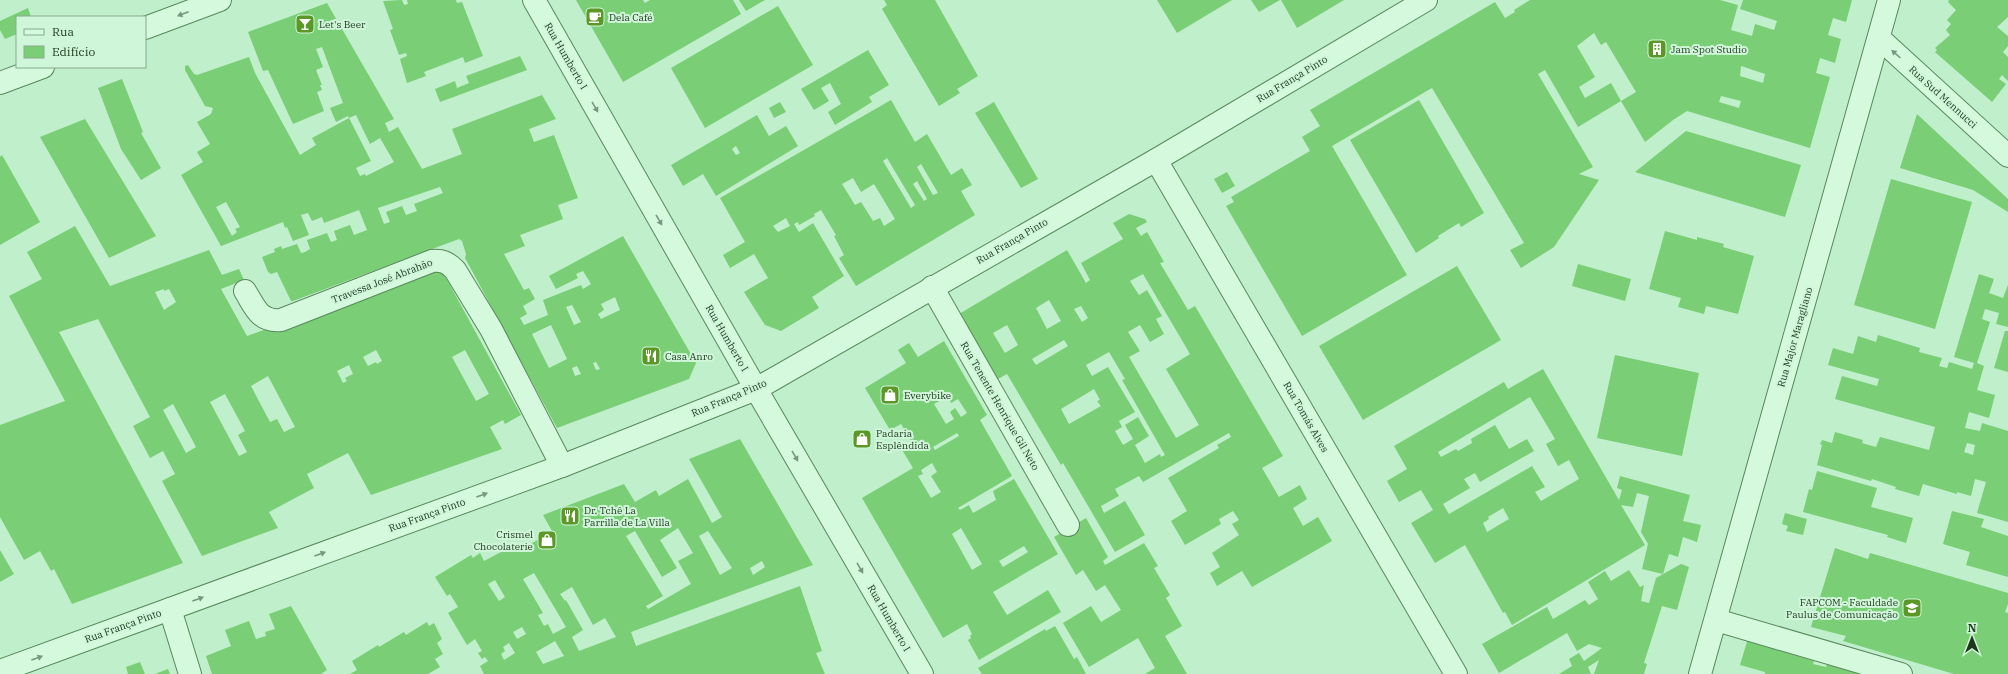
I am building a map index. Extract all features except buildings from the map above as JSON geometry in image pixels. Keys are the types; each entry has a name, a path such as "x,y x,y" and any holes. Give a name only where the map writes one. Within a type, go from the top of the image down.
{"street":[{"path":"146,28 220,0"},
{"name":"Rua Humberto I","path":"534,0 756,389 922,674"},
{"name":"Rua França Pinto","path":"0,671 562,466 756,389 1156,160 1426,0"},
{"name":"Rua Major Maragliano","path":"1700,674 1890,0"},
{"name":"Rua Sud Mennucci","path":"1879,38 2008,156"},
{"path":"0,83 40,68"},
{"name":"Rua Tomás Alves","path":"1156,160 1456,674"},
{"name":"Travessa José Abrahão","path":"245,291 259,314 264,319 271,321 280,320 432,260 440,260 447,263 455,270 491,329 562,466"},
{"name":"Rua Tenente Henrique Gil Neto","path":"932,287 1068,525"},
{"path":"170,609 190,674"},
{"path":"1716,620 1902,674"}],"place":[{"name":"Dela Café","path":"595,17"},
{"name":"Let's Beer","path":"305,24"},
{"name":"Jam Spot Studio","path":"1657,49"},
{"name":"Casa Anro","path":"651,356"},
{"name":"Everybike","path":"890,395"},
{"name":"Padaria Esplêndida","path":"862,439"},
{"name":"Dr. Tchê La Parrilla de La Villa","path":"570,516"},
{"name":"Crismel Chocolaterie","path":"547,540"},
{"name":"FAPCOM - Faculdade Paulus de Comunicação","path":"1912,608"}]}
